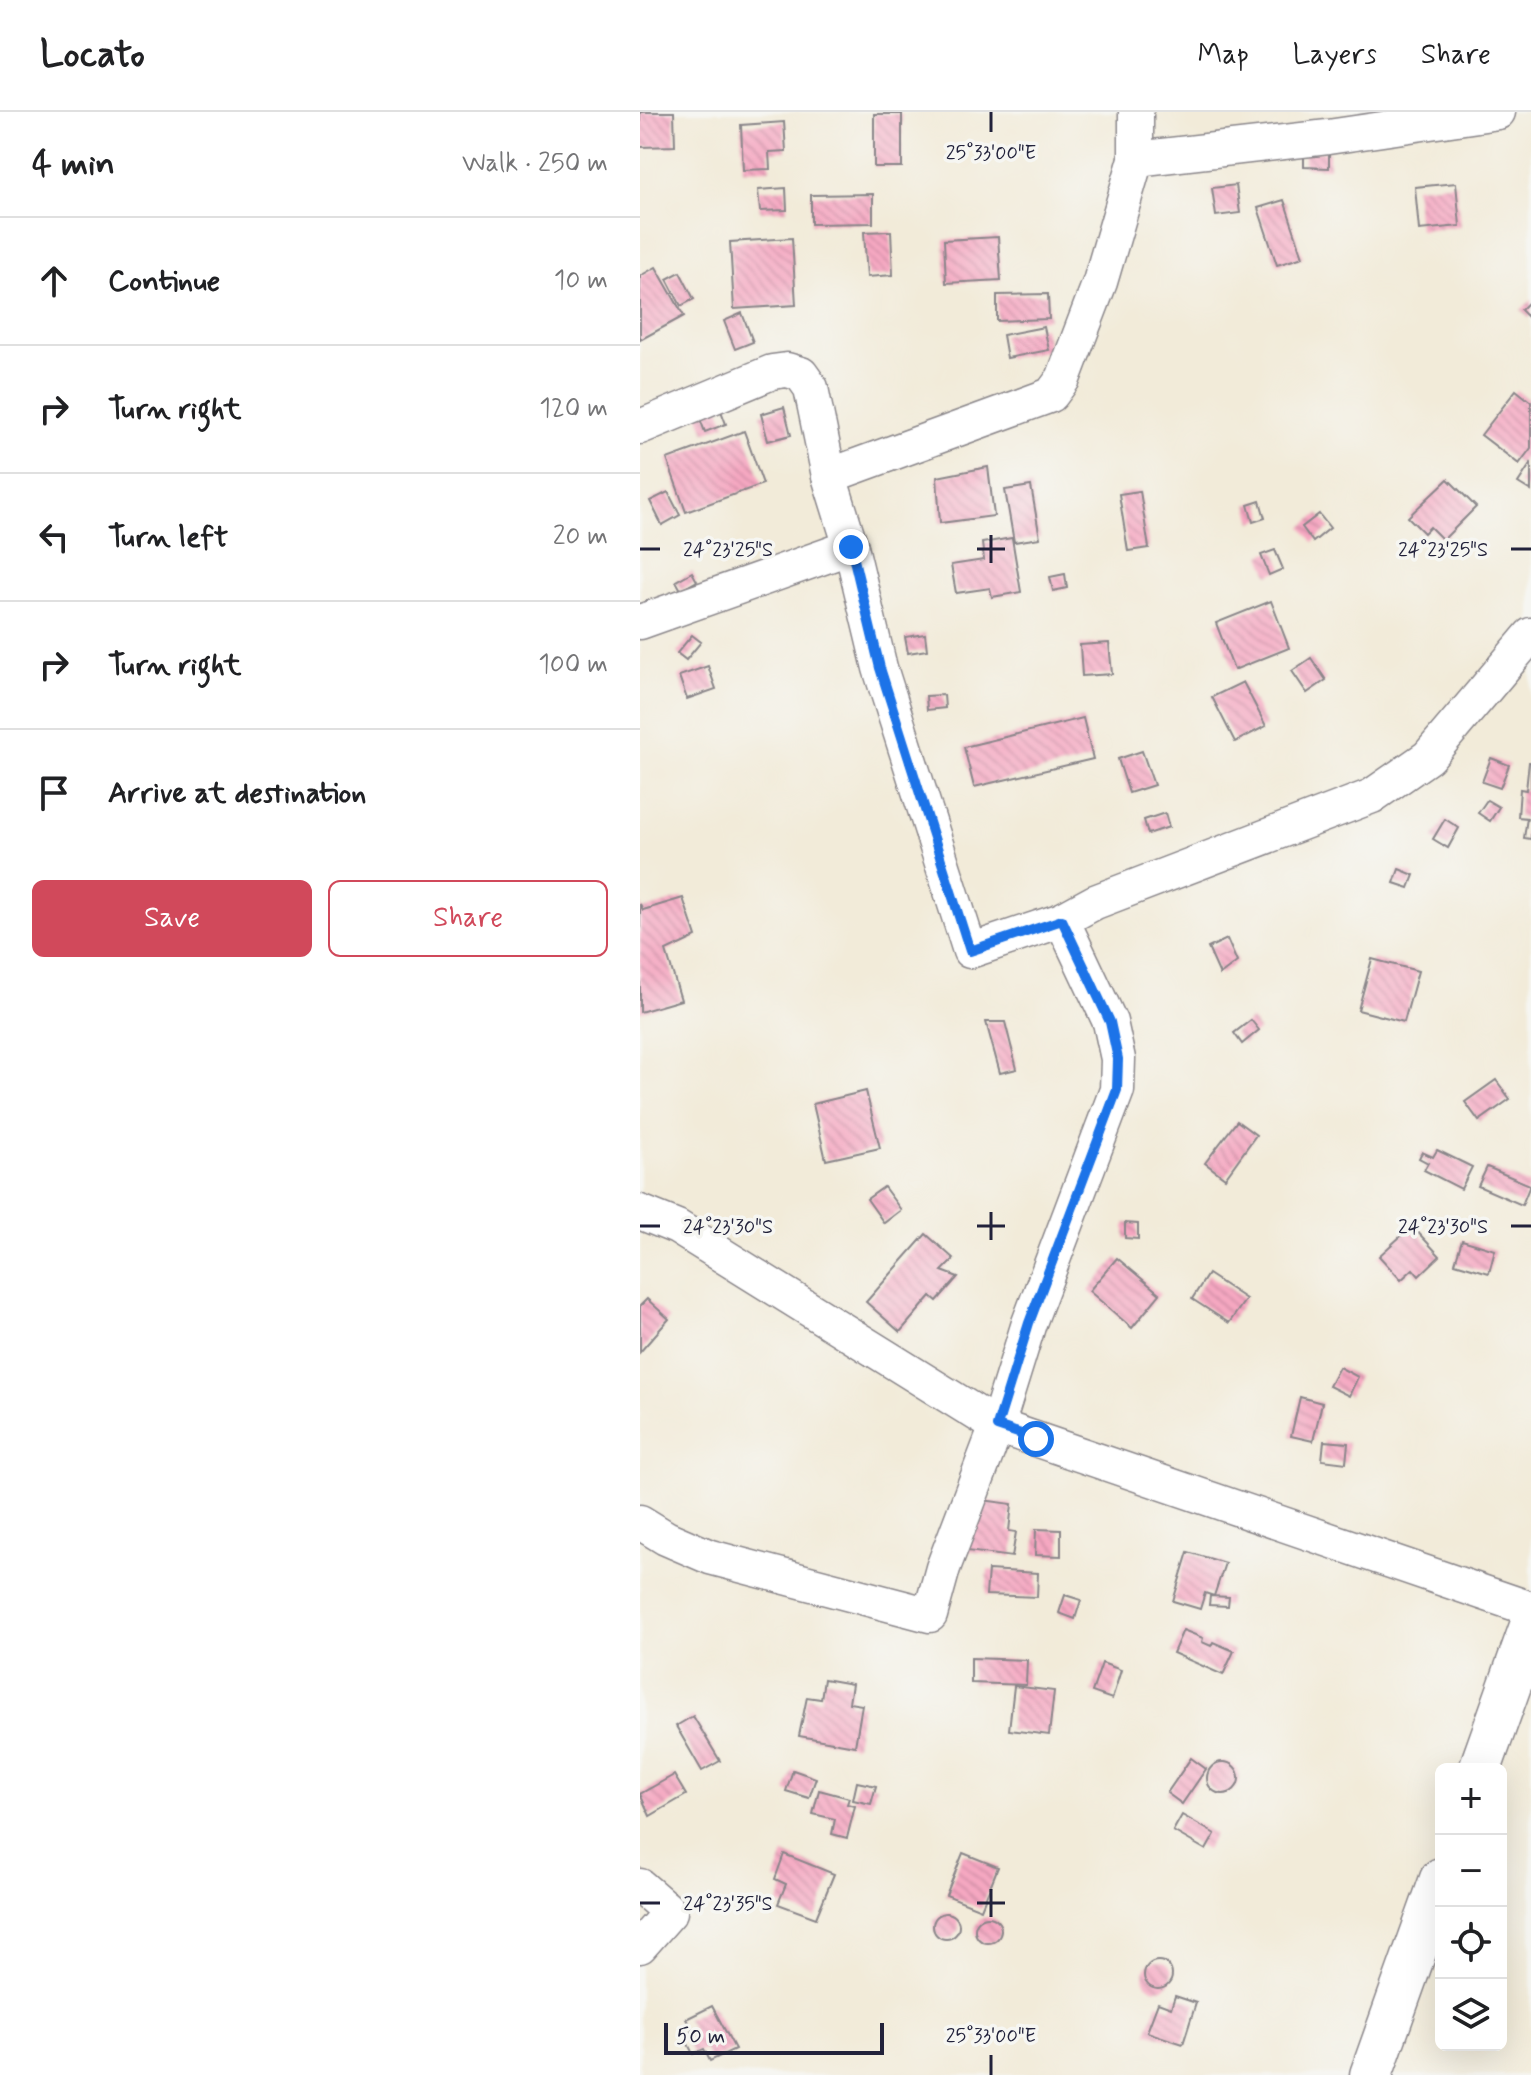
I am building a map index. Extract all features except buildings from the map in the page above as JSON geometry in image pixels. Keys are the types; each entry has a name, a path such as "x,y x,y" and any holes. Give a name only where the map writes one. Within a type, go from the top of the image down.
{"main road":[{"path":"1482,1763 1531,1626"},
{"path":"1371,2075 1435,1896"}],"street":[{"path":"829,476 1051,395 1063,379 1100,282 1136,159 1136,112"},
{"path":"1136,159 1328,137 1498,112"},
{"path":"640,427 772,372 787,370 801,374 811,388 829,476 851,547 880,668 970,951 1062,920 1095,902 1372,796 1428,757 1531,635"},
{"path":"640,622 851,547"},
{"path":"640,1522 666,1538 710,1557 930,1615 943,1568 997,1426 1029,1323 1117,1090 1118,1059 1110,1022 1062,920"},
{"path":"640,1212 677,1227 997,1426 1531,1609"},
{"path":"640,1886 670,1912 640,1946"}],"route":[{"path":"851,547 880,668 970,951 1062,920 1110,1022 1118,1059 1117,1090 1029,1323 997,1426 1036,1439"}]}
